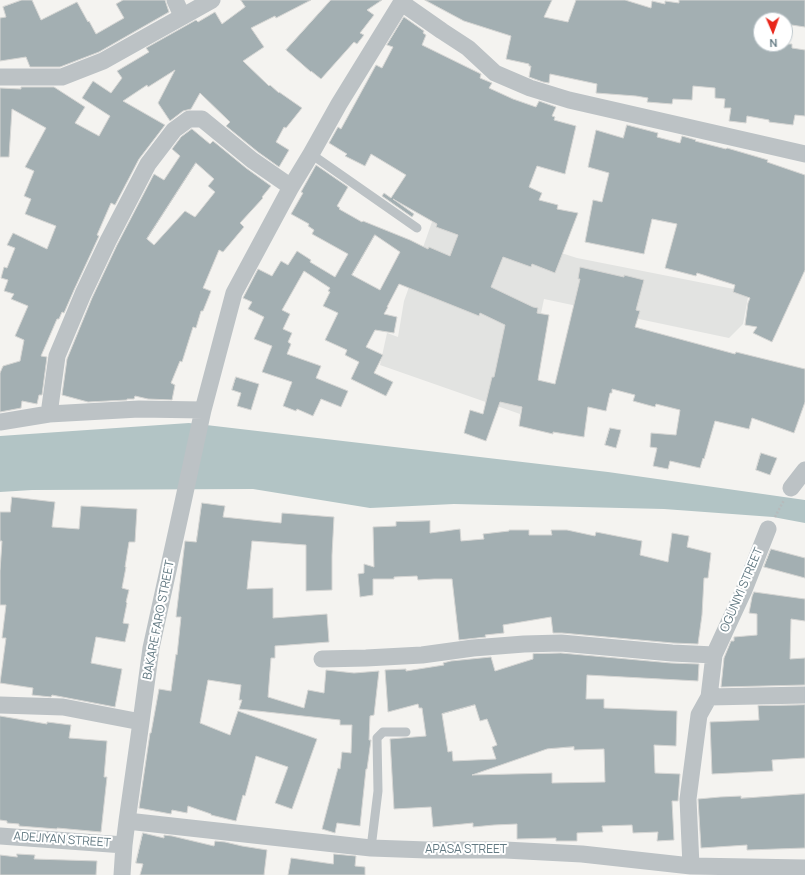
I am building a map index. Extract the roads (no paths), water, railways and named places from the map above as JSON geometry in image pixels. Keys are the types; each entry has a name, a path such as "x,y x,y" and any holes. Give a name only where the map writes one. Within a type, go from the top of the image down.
{"street":[{"path":"175,0 182,16"},
{"path":"0,77 62,77 103,61 212,0"},
{"path":"402,1 442,31 468,48 495,74 530,88 569,100 805,154"},
{"name":"BAKARE FARO STREET","path":"122,875 127,821 142,722 151,648 202,412 234,293 291,187 339,104 402,1"},
{"path":"49,414 57,356 83,294 108,241 148,164 174,130 189,120 202,119 252,160 291,187"},
{"path":"0,422 49,414 139,409 202,412"},
{"path":"791,488 805,470"},
{"name":"OGUNIYI STREET","path":"710,697 714,655 744,590 768,529"},
{"path":"322,659 408,656 474,648 561,643 672,653 714,655"},
{"path":"701,869 688,799 699,715 710,697 805,695"},
{"path":"0,705 63,707 142,722"},
{"name":"APASA STREET","path":"127,821 371,848 505,850 582,854 701,869 805,868"},
{"name":"ADEJIYAN STREET","path":"0,836 124,845"}],"lane":[{"path":"311,154 417,228"},
{"path":"371,848 378,791 377,738 383,732 406,732"}]}
